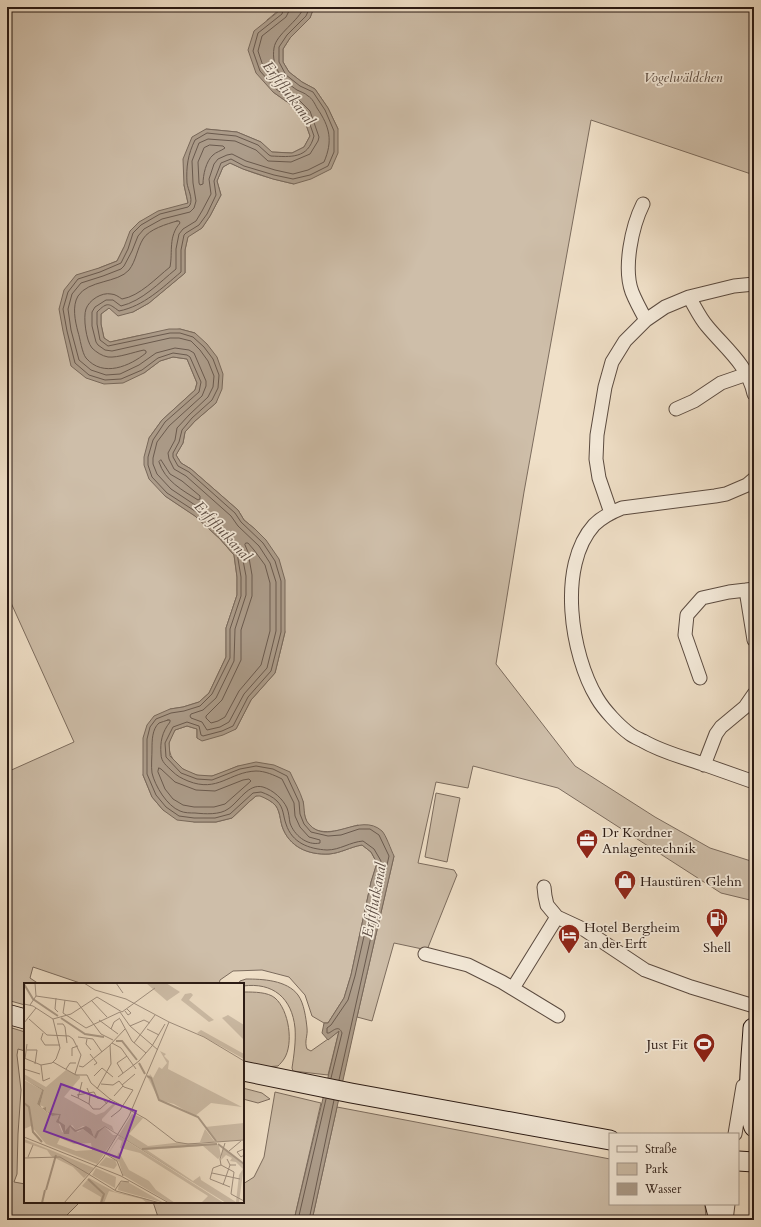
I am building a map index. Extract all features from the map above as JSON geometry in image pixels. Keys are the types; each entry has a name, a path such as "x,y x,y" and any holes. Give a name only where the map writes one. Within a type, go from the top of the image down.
{"main road":[{"path":"7,1014 24,1019"},
{"path":"754,1025 750,1118 754,1127"},
{"path":"244,1071 351,1093 609,1140"},
{"path":"739,1161 754,1162"},
{"path":"715,1205 719,1220"}],"street":[{"path":"643,204 635,222 628,266 632,291 646,320"},
{"path":"610,513 599,478 596,459 597,436 605,388 612,362 622,346 635,330 664,307 689,297 734,286 754,284"},
{"path":"689,297 706,325 738,360 747,374 754,394"},
{"path":"676,409 694,401 720,383 747,374"},
{"path":"754,479 747,485 726,494 631,506 610,513 594,525 579,551 573,573 572,613 575,637 589,682 598,700 617,722 631,735 668,753 754,782"},
{"path":"700,678 685,635 687,615 702,598 750,589 754,640"},
{"path":"704,764 716,734 722,726 745,707 754,694"},
{"path":"544,887 547,905 557,917 585,930 645,970 691,987 754,1006"},
{"path":"513,988 557,917"},
{"path":"425,954 468,965 513,988 558,1016"},
{"path":"735,1133 754,1025"},
{"path":"724,1220 726,1205"}],"green space":[{"path":"7,7 281,7 267,20 273,92 290,104 303,116 310,136 304,147 292,153 271,152 261,142 237,132 206,129 184,185 188,203 124,247 117,261 99,268 59,309 144,373 160,361 173,357 187,359 197,383 195,390 162,420 149,438 165,496 195,516 220,539 234,555 237,577 237,595 226,628 226,657 209,693 199,702 170,709 143,775 152,797 163,810 194,822 216,822 232,818 256,796 260,795 276,806 285,833 294,844 300,848 314,853 329,854 362,845 371,852 377,863 371,882 351,975 344,998 328,1023 324,1023 312,1016 305,995 289,977 262,970 233,971 220,980 219,983 80,983 33,967 30,978 38,983 24,983 24,1005 7,1000 7,772 74,742 7,594"},
{"name":"Vogelwäldchen","path":"314,7 754,7 754,175 591,120 524,492 496,664 575,766 655,817 710,848 754,862 754,901 721,893 558,788 473,766 468,788 436,782 418,863 454,870 457,875 427,950 394,943 372,1021 357,1017 394,856 358,825 346,829 331,831 317,830 311,827 305,817 303,801 238,766 212,776 198,775 183,769 173,759 170,752 169,743 175,730 187,726 197,729 197,738 236,729 251,700 275,673 285,632 255,529 244,520 238,510 191,469 181,463 176,455 183,443 185,432 195,421 216,403 195,333 180,329 110,342 104,338 101,324 101,314 109,308 133,312 149,303 185,273 185,250 188,236 202,228 221,195 217,181 223,167 230,163 245,170 294,184 338,129 328,108 315,89 302,82 289,72 283,62 283,49 290,38 310,18"},
{"path":"436,793 460,798 447,862 425,857"},
{"path":"246,979 259,979 274,981 287,986 298,995 302,1002 305,1015 307,1049 311,1051 339,1031 328,1075 293,1071 295,1028 290,1008 279,994 272,990 254,985 244,986 244,983 239,983"},
{"path":"244,992 261,993 272,996 280,1003 284,1010 287,1019 289,1045 284,1059 278,1066 265,1067 244,1061"},
{"path":"12,1028 24,1032 24,1051 18,1049 17,1055 21,1090 17,1174 14,1182 24,1184 24,1203 79,1203 62,1220 7,1220 7,1029"},
{"path":"244,1088 262,1093 270,1099 258,1103 244,1099"},
{"path":"275,1092 321,1103 294,1220 159,1220 153,1203 244,1203 244,1183 254,1177 264,1157"},
{"path":"337,1107 609,1159 609,1205 705,1205 706,1220 312,1220"}],"water":[{"name":"Erftflutkanal","path":"281,7 314,7 310,18 290,38 283,49 283,62 289,72 302,82 315,89 328,108 338,129 338,153 331,169 311,179 294,184 273,179 230,163 223,167 217,181 221,195 202,228 188,237 185,250 185,273 149,303 133,312 118,316 109,308 101,314 101,324 104,338 110,342 169,329 180,329 195,333 207,344 217,357 223,374 222,389 216,403 195,421 185,432 183,443 176,455 181,463 191,469 238,510 244,520 266,540 279,559 285,580 285,632 275,673 251,700 236,729 223,735 202,741 197,738 197,729 187,726 175,730 169,743 170,756 183,769 197,775 212,776 238,766 256,762 274,765 290,772 302,797 305,816 309,824 317,830 325,832 354,826 373,826 384,833 394,856 312,1220 294,1220 339,1031 328,1040 322,1033 324,1023 328,1023 344,998 351,975 371,882 377,863 371,852 362,845 329,854 314,853 300,848 289,839 285,833 276,806 260,796 256,796 232,818 216,822 177,820 163,810 152,797 143,775 143,738 147,725 154,716 170,709 199,702 209,693 226,657 226,628 237,595 237,577 234,555 220,539 195,516 165,496 149,479 144,465 144,457 149,438 162,420 195,390 197,383 187,359 173,357 160,361 144,373 123,383 104,384 86,378 71,366 59,309 64,290 76,275 117,261 130,231 139,222 158,211 188,203 184,185 183,159 192,137 206,129 237,132 261,142 272,152 292,153 304,147 310,136 303,116 290,104 273,92 256,73 248,50 254,31 279,11"}],"place":[{"name":"Dr Kordner Anlagentechnik","path":"587,860"},
{"name":"Haustüren Glehn","path":"625,900"},
{"name":"Shell","path":"717,938"},
{"name":"Hotel Bergheim an der Erft","path":"569,954"},
{"name":"Just Fit","path":"704,1064"}]}
